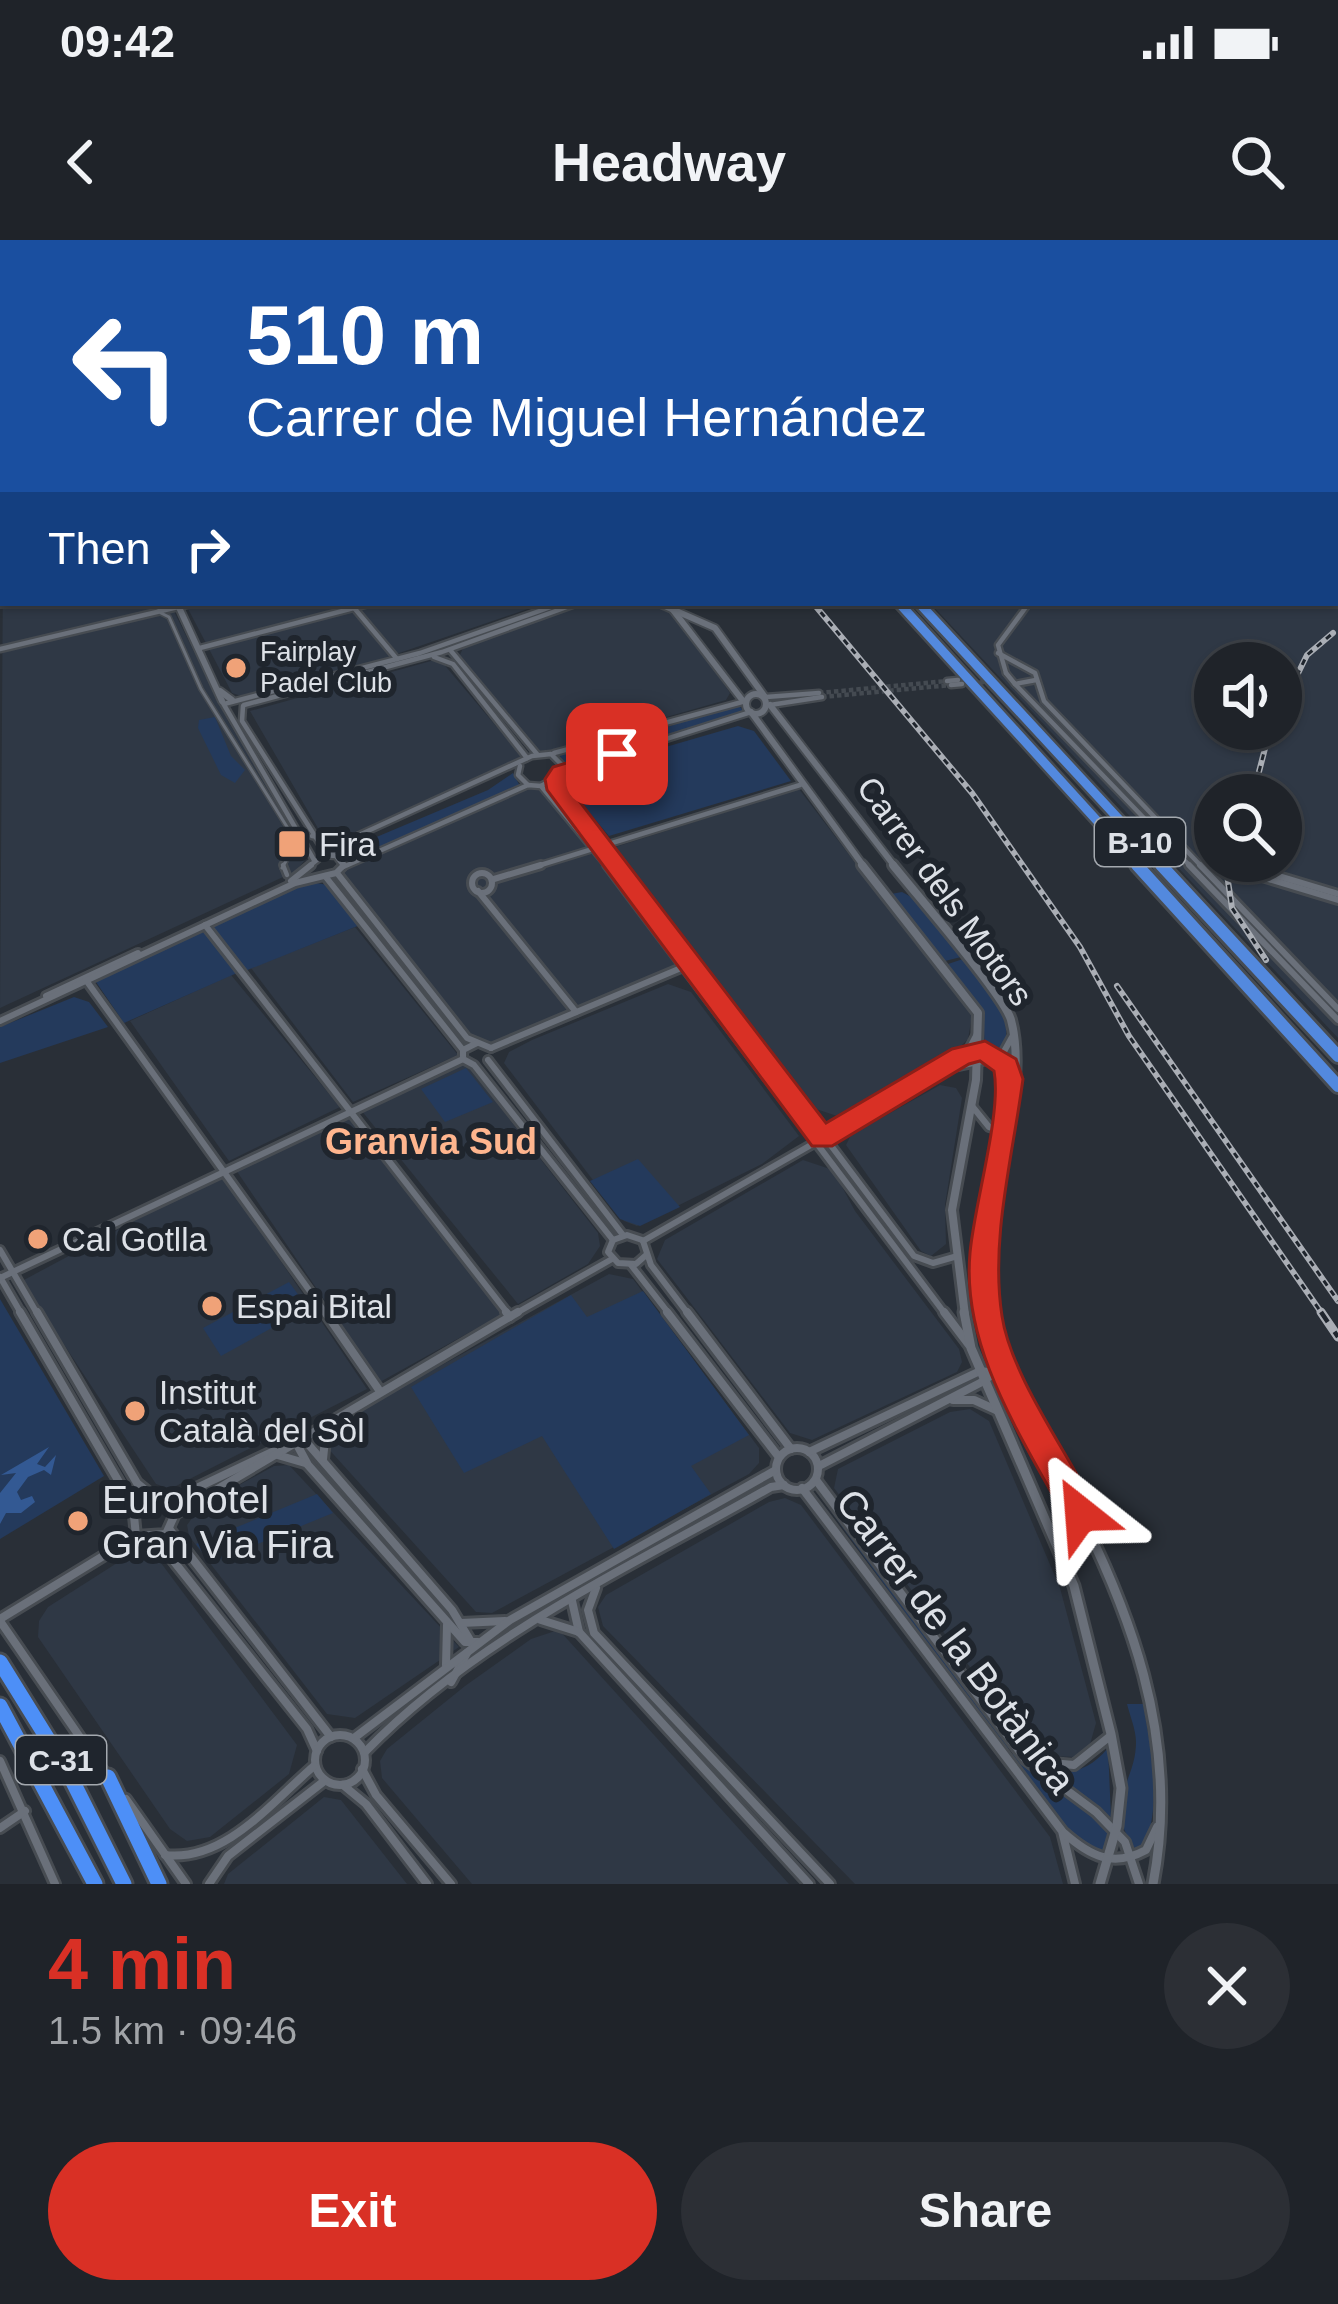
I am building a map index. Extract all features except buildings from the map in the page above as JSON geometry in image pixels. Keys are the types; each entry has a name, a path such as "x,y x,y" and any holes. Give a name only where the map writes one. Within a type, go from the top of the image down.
{"highway":[{"name":"B-10","path":"901,606 1338,1086"},
{"name":"B-10","path":"922,606 1338,1056"},
{"name":"C-31","path":"0,1662 67,1770 124,1884"},
{"name":"C-31","path":"0,1706 94,1884"},
{"path":"108,1777 159,1884"}],"street":[{"path":"0,649 174,606"},
{"path":"179,606 312,836 344,865"},
{"path":"200,648 352,606 397,659"},
{"path":"231,703 453,648 555,606"},
{"path":"231,703 453,648 570,606"},
{"name":"Carrer dels Motors","path":"665,606 718,632 1010,1016 1010,1079 982,1292 999,1357 1114,1580 1149,1701 1165,1810 1153,1884"},
{"path":"998,653 1027,606"},
{"path":"672,609 742,701"},
{"path":"159,610 169,617 217,710 289,830 295,844 282,867 287,875"},
{"path":"453,648 455,661 527,758"},
{"path":"453,648 455,661 537,754"},
{"path":"998,653 1035,673 1041,698 1338,1009"},
{"path":"998,653 1014,683 1338,1020"},
{"path":"422,655 455,661"},
{"path":"1023,668 997,679 1036,680"},
{"path":"949,683 960,682"},
{"path":"717,707 732,691"},
{"path":"0,1019 298,878 312,863 350,840 520,766 537,754 742,701 820,695"},
{"name":"Carrer dels Motors","path":"742,701 800,785 955,980 981,1025 972,1106 955,1191 954,1257 971,1348 1074,1586 1112,1734 1121,1788 1118,1826 1100,1884"},
{"path":"0,1019 528,785 541,786 751,712 768,701"},
{"path":"231,703 312,863 463,1049 463,1060"},
{"path":"550,754 615,877 971,1348"},
{"path":"520,766 518,776 528,785"},
{"path":"576,1012 470,886 472,878 494,879 800,785"},
{"path":"541,786 625,874 686,966"},
{"path":"312,836 350,840"},
{"path":"336,873 459,1028 490,1048 686,966"},
{"path":"615,877 625,874"},
{"path":"478,891 493,887 494,879"},
{"path":"1285,882 1338,897"},
{"path":"1294,882 1338,897"},
{"path":"626,892 636,889"},
{"path":"205,926 510,1317"},
{"path":"87,982 226,1169 379,1390"},
{"path":"962,1056 981,1025"},
{"path":"942,1070 1000,1057 1012,1037"},
{"path":"463,1049 478,1043"},
{"path":"490,1048 488,1060 623,1235 643,1241 962,1056 979,1051 1000,1057 1010,1079"},
{"path":"136,1535 135,1516 0,1278 348,1110 463,1060 474,1065 613,1240"},
{"path":"474,1065 488,1060"},
{"path":"972,1106 989,1127 1003,1131"},
{"path":"819,1141 914,1256 932,1263 954,1257"},
{"path":"612,1259 608,1249 623,1235"},
{"path":"643,1241 645,1256 791,1449"},
{"path":"0,1250 137,1484 176,1514"},
{"path":"632,1265 645,1256"},
{"path":"156,1539 170,1530 176,1514 274,1452 612,1259 632,1265 778,1456"},
{"path":"995,1373 999,1357"},
{"path":"364,1752 516,1633 774,1471 778,1456 791,1449 809,1452 995,1373"},
{"path":"995,1373 1018,1397"},
{"path":"819,1466 950,1400 982,1376"},
{"path":"950,1400 974,1400 996,1410"},
{"path":"324,1462 321,1450 327,1420"},
{"path":"298,1438 324,1462 461,1623 473,1645"},
{"path":"298,1438 308,1465 446,1621 473,1645"},
{"path":"135,1516 274,1452 308,1465"},
{"path":"165,1855 197,1857 215,1850 314,1766 317,1751 332,1737 354,1738 510,1620 784,1485 802,1488 816,1480 819,1466 809,1452"},
{"path":"774,1471 784,1485"},
{"name":"Carrer de la Botànica","path":"816,1480 1026,1760 1059,1790 1118,1826 1135,1857 1139,1884"},
{"name":"Carrer de la Botànica","path":"802,1488 1062,1831 1082,1850 1109,1861"},
{"path":"170,1530 332,1737"},
{"path":"186,1884 0,1620 136,1535 156,1539 307,1729 317,1751"},
{"path":"600,1578 588,1610 594,1633 830,1884"},
{"path":"572,1599 580,1632 809,1884"},
{"path":"537,1619 580,1632"},
{"path":"461,1623 488,1625 510,1620"},
{"path":"445,1669 446,1621"},
{"path":"451,1682 473,1645 504,1631 516,1633"},
{"name":"Carrer de la Botànica","path":"1026,1760 1059,1768 1080,1766 1112,1734"},
{"path":"354,1738 364,1752 362,1769 376,1795 451,1884"},
{"path":"0,1761 56,1884"},
{"path":"314,1766 323,1782"},
{"path":"343,1785 362,1769"},
{"path":"209,1884 228,1856 323,1782 343,1785 366,1804 427,1884"},
{"path":"1109,1861 1146,1850 1165,1810"},
{"path":"0,1828 25,1811"},
{"name":"Carrer de la Botànica","path":"1062,1831 1076,1884"}],"shaded area":[{"path":"3,606 171,606 228,721 308,856 296,871 0,1008"},
{"path":"187,606 536,606 376,661 241,696 232,693"},
{"path":"575,606 665,606 672,609 730,693 726,700 537,754 458,659 465,644"},
{"path":"933,606 1338,606 1338,1038"},
{"path":"431,661 442,662 522,757 344,837 330,849 250,711"},
{"path":"738,704 745,713 566,768 559,754 599,749"},
{"path":"215,717 231,756 245,770 235,783 221,775 198,728 199,720"},
{"path":"738,726 754,731 791,781 609,836 566,785 576,773"},
{"path":"513,773 520,786 375,849 367,841 488,790"},
{"path":"528,785 550,793 679,967 487,1045 477,1043 336,873 343,865"},
{"path":"799,789 972,1016 968,1039 959,1048 837,1116 813,1108 609,849"},
{"path":"311,882 328,885 360,925 245,971 214,930 215,924"},
{"path":"902,892 917,900 961,957 945,961 891,894"},
{"path":"355,927 458,1055 353,1102 251,968"},
{"path":"199,932 207,933 237,973 124,1023 96,982"},
{"path":"963,959 1003,1016 1005,1042 1000,1055 985,1049 983,1013 948,964"},
{"path":"231,975 340,1107 229,1161 130,1021"},
{"path":"668,984 691,992 799,1136 762,1164 637,1226 624,1221 504,1063 509,1052 532,1040"},
{"path":"74,997 89,1002 108,1027 0,1063 0,1027"},
{"path":"465,1062 598,1233 600,1246 588,1264 518,1304 361,1110"},
{"path":"466,1068 493,1102 445,1122 421,1089"},
{"path":"940,1085 956,1088 962,1098 945,1205 946,1244 931,1256 921,1251 846,1145 851,1135"},
{"path":"349,1115 506,1312 380,1382 236,1170"},
{"path":"638,1159 680,1207 640,1226 620,1219 590,1181"},
{"path":"803,1160 833,1170 855,1211 959,1349 962,1362 957,1372 812,1440 790,1433 657,1259 665,1240"},
{"path":"222,1174 367,1389 170,1489 156,1484 22,1281"},
{"path":"609,1274 633,1279 759,1448 759,1463 749,1474 492,1613 476,1612 315,1434"},
{"path":"289,1282 308,1308 221,1356 203,1328"},
{"path":"643,1291 749,1435 691,1466 711,1494 614,1549 542,1436 464,1473 411,1387 571,1295 587,1317"},
{"path":"0,1299 104,1476 0,1539"},
{"path":"970,1409 989,1421 1060,1588 1096,1723 1089,1748 1076,1757 1046,1756 1030,1746 834,1488 838,1469 950,1412"},
{"path":"49,1447 37,1464 45,1467 56,1455 51,1475 44,1470 28,1477 17,1492 21,1500 32,1496 35,1502 21,1513 6,1513 0,1524 0,1493 16,1473 1,1475"},
{"path":"289,1465 459,1647 355,1718 327,1714 189,1536 187,1525 201,1506 274,1466"},
{"path":"317,1494 333,1513 211,1563 196,1544"},
{"path":"785,1498 801,1505 1050,1837 1063,1884 855,1884 603,1626 598,1607 606,1595 769,1502"},
{"path":"826,1505 1010,1747 1006,1750"},
{"path":"128,1556 158,1559 297,1745 289,1774 210,1837 187,1841 170,1829 38,1637 39,1621 48,1607"},
{"path":"558,1630 789,1884 472,1884 382,1778 380,1761 387,1749 465,1686 531,1639"},
{"path":"1127,1704 1143,1704 1154,1782 1151,1823 1137,1851 1126,1834 1120,1806 1135,1757"},
{"path":"1108,1748 1111,1817 1038,1767 1076,1770"},
{"path":"1015,1753 1047,1785 1110,1826 1103,1856 1074,1839 1010,1756"},
{"path":"324,1797 341,1800 407,1884 224,1884 228,1874"}],"tunnel":[{"path":"819,693 947,681"},
{"path":"972,683 999,681"},
{"path":"822,697 951,685"}],"railway":[{"path":"816,606 972,793 1080,947 1129,1036 1323,1315"},
{"path":"1302,665 1333,633"},
{"path":"1258,774 1265,750"},
{"path":"1228,882 1232,908 1266,960"},
{"path":"1117,986 1338,1301"},
{"path":"1321,1312 1338,1337"}],"place":[{"name":"Fairplay Padel Club","path":"236,668"},
{"name":"Fira","path":"292,844"},
{"name":"Cal Gotlla","path":"38,1239"},
{"name":"Espai Bital","path":"212,1306"},
{"name":"Institut Català del Sòl","path":"135,1411"},
{"name":"Eurohotel Gran Via Fira","path":"78,1521"}],"district":[{"name":"Granvia Sud","path":"431,1141"}],"route":[{"path":"617,754 562,772 556,779 559,790 822,1139 962,1056 994,1053 1006,1066 1010,1079 984,1256 986,1320 1018,1397 1081,1514"}]}
